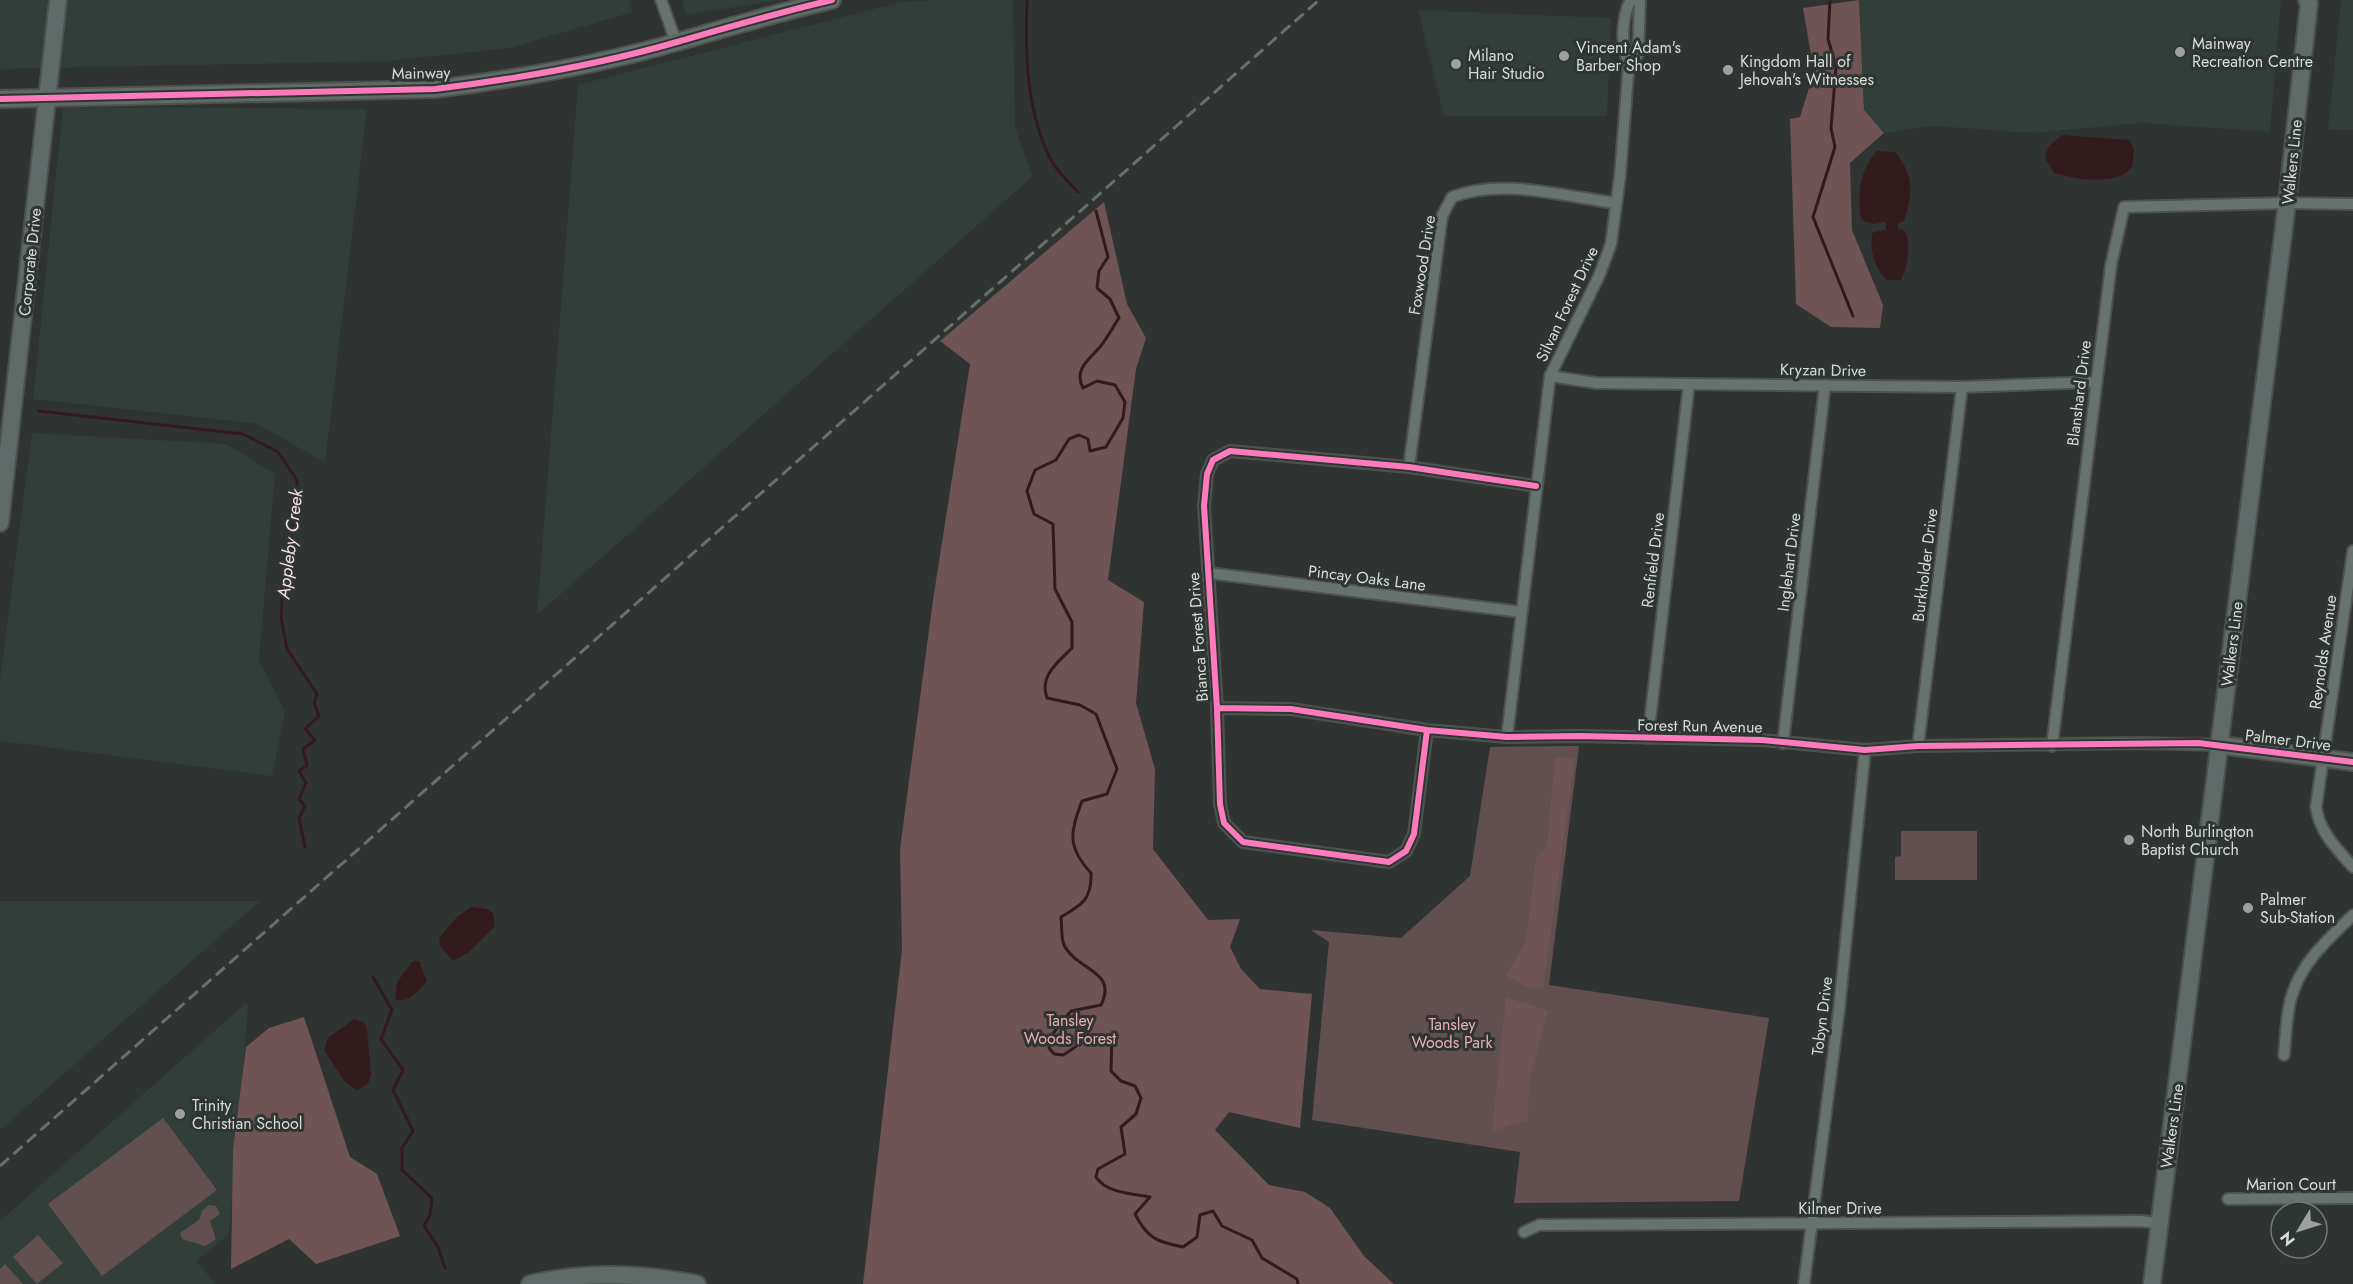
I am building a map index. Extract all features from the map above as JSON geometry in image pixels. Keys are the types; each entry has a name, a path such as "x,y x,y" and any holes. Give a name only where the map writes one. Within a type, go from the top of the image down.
{"street":[{"name":"Corporate Drive","path":"0,523 58,0"},
{"path":"661,0 676,42"},
{"name":"Mainway","path":"0,99 384,88 435,89 501,81 676,42 754,18 832,0"},
{"name":"Silvan Forest Drive","path":"1506,737 1550,376 1602,269 1611,244 1620,176 1629,63 1624,54 1626,8 1631,0"},
{"name":"Silvan Forest Drive","path":"1629,63 1638,54 1640,0"},
{"name":"Walkers Line","path":"2152,1284 2310,1"},
{"name":"Foxwood Drive","path":"1409,467 1442,216 1452,197 1470,191 1508,188 1615,203"},
{"path":"2287,202 2353,204"},
{"name":"Blanshard Drive","path":"2052,746 2095,382 2111,265 2124,207 2287,202"},
{"name":"Kryzan Drive","path":"1550,376 1596,383 1962,387 2095,382"},
{"name":"Renfield Drive","path":"1648,738 1689,384"},
{"name":"Inglehart Drive","path":"1783,743 1826,385"},
{"name":"Burkholder Drive","path":"1918,746 1962,387"},
{"name":"Bianca Forest Drive","path":"1427,730 1414,834 1406,851 1389,862 1243,842 1224,823 1220,804 1217,708 1204,506 1207,474 1213,460 1230,451 1409,467 1536,486"},
{"name":"Reynolds Avenue","path":"2353,551 2316,807 2318,821 2327,837 2353,867"},
{"name":"Pincay Oaks Lane","path":"1209,573 1521,612"},
{"name":"Forest Run Avenue","path":"1217,708 1291,710 1427,730 1506,737 1648,738 1783,743 1865,750 1918,746 2052,746 2140,743 2220,745"},
{"name":"Palmer Drive","path":"2220,745 2353,762"},
{"name":"Tobyn Drive","path":"1804,1284 1839,1010 1865,750"},
{"path":"2284,1054 2291,997 2297,981 2323,945 2353,915"},
{"name":"Marion Court","path":"2228,1199 2353,1198"},
{"name":"Kilmer Drive","path":"1524,1232 1539,1225 2140,1221 2158,1223"},
{"path":"530,1284 592,1275 618,1275 697,1284"}],"shaded area":[{"path":"0,0 629,0 632,12 510,48 387,61 0,69"},
{"path":"682,0 777,0 686,15"},
{"path":"1013,0 1015,128 1033,176 537,615 578,85 901,2"},
{"path":"1859,0 2281,0 2270,132 2142,123 2033,133 1933,126 1884,133 1864,111"},
{"path":"2341,0 2353,0 2353,130 2328,130"},
{"path":"1418,10 1611,18 1607,116 1444,116"},
{"path":"63,107 367,109 325,463 258,424 33,399"},
{"path":"2063,135 2129,140 2134,149 2132,167 2116,177 2095,180 2054,173 2045,158 2051,144"},
{"path":"1877,151 1895,152 1909,176 1910,192 1907,211 1904,221 1898,223 1898,229 1905,231 1908,243 1907,262 1901,280 1887,280 1879,270 1874,258 1871,245 1873,232 1886,230 1886,222 1873,224 1862,220 1860,215 1861,181 1871,158"},
{"path":"32,433 226,444 275,474 259,660 285,712 272,776 0,741 0,679"},
{"path":"0,901 260,901 0,1130"},
{"path":"471,907 487,909 493,913 495,926 469,952 453,961 440,946 439,938 456,918"},
{"path":"413,961 419,961 427,981 409,998 395,999 397,982"},
{"name":"Trinity Christian School","path":"246,1003 248,1007 229,1234 196,1261 216,1284 0,1284 0,1221"},
{"path":"354,1019 364,1022 367,1029 371,1075 368,1084 357,1090 344,1081 324,1050 328,1038"}],"green space":[{"path":"1859,0 1864,110 1884,133 1850,163 1852,230 1883,305 1880,328 1831,327 1796,304 1790,119 1800,117 1814,72 1803,8"},
{"name":"Tansley Woods Forest","path":"1104,202 1127,304 1146,338 1136,369 1108,580 1144,602 1136,703 1155,769 1153,849 1208,920 1240,919 1230,947 1241,969 1260,989 1312,994 1300,1128 1229,1112 1215,1130 1269,1185 1305,1192 1330,1208 1364,1256 1394,1284 863,1284 902,950 900,849 933,600 970,364 940,341"},
{"name":"Tansley Woods Park","path":"1579,746 1549,985 1769,1018 1739,1201 1514,1203 1520,1152 1312,1120 1329,942 1311,930 1401,938 1470,876 1490,747"},
{"path":"1555,758 1575,758 1543,988 1526,987 1506,975 1526,941 1536,858 1547,846"},
{"path":"1901,831 1977,831 1977,880 1895,880 1895,857 1901,856"},
{"path":"1506,997 1548,1011 1529,1080 1528,1120 1492,1131"},
{"path":"304,1017 350,1157 377,1174 400,1236 316,1264 289,1239 231,1269 233,1149 246,1047 269,1028"},
{"path":"163,1118 217,1190 102,1276 48,1204"},
{"path":"209,1205 216,1206 220,1214 210,1221 216,1239 205,1246 182,1239 180,1233 199,1220 202,1211"},
{"path":"38,1235 63,1263 37,1284 13,1257"},
{"path":"5,1264 23,1284 0,1284 0,1269"}],"waterway":[{"path":"1027,0 1027,61 1036,122 1053,164 1078,192"},
{"path":"1830,0 1828,39 1836,67 1831,128 1835,147 1813,217 1853,316"},
{"path":"1096,211 1108,257 1099,271 1097,288 1110,299 1119,318 1100,347 1084,365 1080,381 1083,388 1097,381 1115,385 1125,402 1123,418 1106,447 1090,451 1088,439 1079,435 1069,439 1056,460 1035,470 1027,491 1034,514 1053,524 1055,589 1072,622 1072,648 1047,676 1045,683 1047,698 1080,705 1096,714 1117,769 1107,794 1082,801 1075,822 1073,839 1078,855 1091,873 1090,889 1080,905 1061,917 1064,945 1070,954 1100,977 1105,993 1101,1005 1071,1011 1051,1036 1049,1048 1054,1054 1063,1055 1092,1037 1098,1035 1112,1037 1111,1071 1121,1081 1135,1086 1141,1098 1136,1114 1121,1127 1125,1154 1098,1169 1096,1177 1113,1190 1150,1197 1135,1214 1149,1234 1160,1241 1183,1247 1197,1237 1200,1215 1213,1211 1222,1226 1252,1240 1262,1258 1297,1279 1298,1284"},
{"name":"Appleby Creek","path":"39,411 243,434 278,452 297,480 296,506 283,584 281,618 287,649 317,694 314,703 319,716 305,729 315,740 303,749 307,765 299,771 306,783 299,799 305,806 299,818 305,847"},
{"name":"Appleby Creek","path":"373,977 392,1010 381,1039 403,1070 393,1090 413,1131 402,1148 402,1170 432,1198 430,1215 424,1226 438,1247 445,1268"}],"railway":[{"path":"0,1166 1319,0"}],"cycle path":[{"path":"0,99 435,89 526,76 617,58 832,0"},
{"path":"1427,730 1414,834 1406,851 1389,862 1243,842 1224,823 1220,804 1217,708 1204,506 1207,474 1213,460 1230,451 1409,467 1536,486"},
{"path":"1217,708 1291,709 1427,730 1507,737 1579,736 1762,740 1865,750 1918,746 2198,743 2353,762"}],"place":[{"name":"Mainway Recreation Centre","path":"2180,52"},
{"name":"Vincent Adam's Barber Shop","path":"1564,56"},
{"name":"Milano Hair Studio","path":"1456,64"},
{"name":"Kingdom Hall of Jehovah's Witnesses","path":"1728,70"},
{"name":"North Burlington Baptist Church","path":"2129,840"},
{"name":"Palmer Sub-Station","path":"2248,908"},
{"name":"Trinity Christian School","path":"180,1114"}]}
